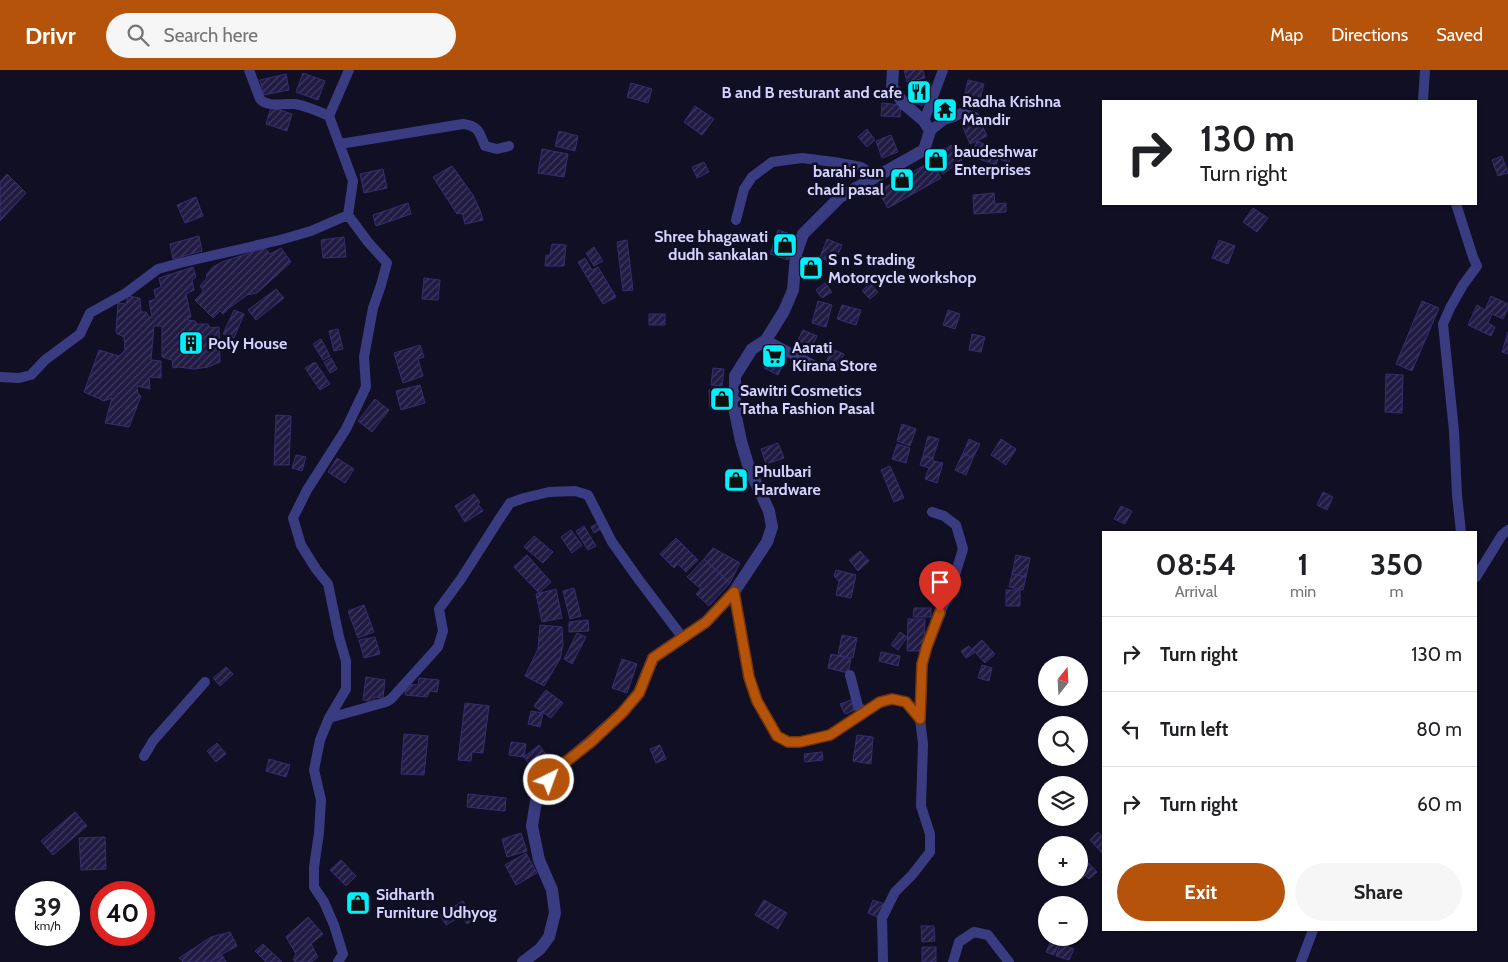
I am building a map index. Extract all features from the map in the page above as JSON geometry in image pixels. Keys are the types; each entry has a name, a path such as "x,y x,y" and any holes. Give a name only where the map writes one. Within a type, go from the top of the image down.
{"street":[{"path":"249,70 262,102 294,104 329,116"},
{"path":"338,962 342,954 334,926 324,902 314,887 314,867 321,800 314,770 320,740 329,718 346,688 346,661 328,584 301,545 293,518 307,490 346,429 366,387 364,357 373,308 387,263 368,242 348,215 353,182 329,116 349,70"},
{"path":"893,70 892,87 904,104 927,126"},
{"path":"522,962 540,949 549,937 555,913 552,890 539,860 532,826 537,795 562,765 591,742 622,713 639,693 653,658 706,622 734,592 768,542 772,527 769,511 749,468 735,412 736,376 752,349 766,340 784,311 793,290 796,254 804,234 840,197 924,150 927,126 943,70"},
{"path":"1423,100 1425,70"},
{"path":"927,126 961,113 975,117"},
{"path":"340,144 463,124 473,125 478,130 485,146 497,149 509,146"},
{"path":"736,220 744,189 752,177 772,162 802,158 834,162 861,166 877,177"},
{"path":"1456,205 1477,266 1463,285 1443,324 1454,431 1457,495 1462,531"},
{"path":"0,377 19,378 31,375 45,360 80,334 90,313 126,293 158,269 180,262 280,240 311,231 348,215"},
{"path":"766,340 813,365"},
{"path":"329,718 391,699 438,647 443,631 439,609 510,504 549,492 575,491 588,495 612,542 638,580 683,638"},
{"path":"883,962 882,918 895,892 912,875 930,852 930,834 922,806 923,744 920,719 922,664 940,612 949,594 963,549 956,526 944,516 932,512"},
{"path":"1477,574 1502,535 1508,530"},
{"path":"734,592 749,677 757,701 777,736 788,742 800,742 830,735 880,702 892,699 906,702 920,719"},
{"path":"850,675 858,706 864,712"},
{"path":"144,756 153,741 204,682"},
{"path":"1301,962 1313,931"},
{"path":"953,962 959,942 974,932 988,935 1009,962"}],"building":[{"path":"904,70 923,70 925,78 907,82"},
{"path":"303,73 325,81 318,100 296,92"},
{"path":"286,74 289,90 264,95 260,80"},
{"path":"968,80 984,84 979,102 964,98"},
{"path":"631,83 652,89 648,103 627,97"},
{"path":"916,85 930,94 922,106 909,97"},
{"path":"882,103 901,105 900,117 881,116"},
{"path":"695,106 714,119 702,135 684,122"},
{"path":"271,107 292,114 287,131 266,124"},
{"path":"979,118 987,136 970,144 962,125"},
{"path":"867,129 875,140 867,147 858,137"},
{"path":"559,131 578,136 575,151 555,146"},
{"path":"891,135 898,152 882,158 876,141"},
{"path":"977,141 1000,152 996,165 971,156"},
{"path":"951,145 962,160 943,174 932,159"},
{"path":"542,149 568,154 564,177 538,173"},
{"path":"1002,150 1012,153 1009,162 999,159"},
{"path":"1502,156 1508,173 1498,176 1492,160"},
{"path":"932,161 941,178 888,208 878,191"},
{"path":"704,162 709,172 697,178 692,167"},
{"path":"452,166 473,195 483,220 465,224 462,213 457,214 433,177"},
{"path":"383,169 387,188 364,193 360,174"},
{"path":"7,174 26,193 0,221 0,182"},
{"path":"994,193 995,204 1006,203 1006,212 974,214 973,195"},
{"path":"196,197 203,216 185,223 177,205"},
{"path":"408,203 411,214 376,226 373,215"},
{"path":"1253,208 1268,218 1257,232 1243,222"},
{"path":"778,230 796,236 788,260 770,254"},
{"path":"199,236 202,251 173,259 170,244"},
{"path":"344,237 346,257 323,258 321,240"},
{"path":"827,239 842,245 834,264 820,257"},
{"path":"627,240 633,290 623,291 617,242"},
{"path":"1219,240 1235,246 1228,264 1212,258"},
{"path":"552,244 566,245 564,266 545,266 546,255 550,255"},
{"path":"594,247 603,261 594,266 586,253"},
{"name":"Poly House","path":"265,248 270,254 281,248 291,262 257,293 247,295 223,314 220,311 213,318 195,300 203,292 200,286 213,267 222,262"},
{"path":"585,258 592,270 598,267 616,297 603,304 578,262"},
{"name":"Poly House","path":"193,267 196,277 192,280 194,290 186,294 191,317 188,320 195,321 197,324 208,324 210,328 219,327 220,362 208,367 194,369 173,368 172,360 162,357 162,326 154,326 151,360 161,361 161,378 149,377 150,389 137,386 138,394 141,396 129,427 105,423 112,398 104,401 84,392 99,350 119,356 125,350 124,337 116,333 118,303 126,304 128,296 140,298 141,312 146,312 149,317 152,317 149,301 156,299 154,290 161,287 159,278"},
{"path":"424,278 440,280 438,300 422,299"},
{"path":"825,283 832,292 822,298 816,290"},
{"path":"870,283 878,292 870,299 862,291"},
{"name":"Poly House","path":"276,289 284,298 256,320 248,310"},
{"path":"1491,296 1508,304 1508,308 1503,319 1492,314 1488,323 1495,327 1491,336 1468,325 1477,305 1485,310"},
{"path":"818,301 832,305 826,327 812,323"},
{"path":"1422,301 1439,308 1412,371 1396,364"},
{"path":"842,305 861,310 856,325 837,319"},
{"name":"Poly House","path":"234,310 244,314 234,338 223,334"},
{"path":"948,310 960,314 955,329 943,325"},
{"path":"649,314 665,314 665,325 649,325"},
{"path":"338,329 343,349 334,351 329,331"},
{"path":"803,330 817,336 808,355 794,348"},
{"path":"1508,332 1508,354 1502,352"},
{"path":"972,334 985,337 981,352 969,350"},
{"path":"321,339 330,356 323,360 313,344"},
{"path":"420,345 424,357 418,359 423,376 403,383 394,353"},
{"path":"832,349 844,354 838,368 826,362"},
{"path":"772,350 787,357 778,375 764,368"},
{"path":"331,358 337,369 330,373 324,362"},
{"path":"315,362 330,384 320,390 305,368"},
{"path":"713,368 724,369 722,386 711,385"},
{"path":"1386,374 1403,375 1402,413 1385,412"},
{"path":"420,385 425,403 401,410 396,391"},
{"path":"709,390 727,390 728,407 710,408"},
{"path":"375,399 389,410 372,432 358,421"},
{"path":"276,415 291,416 289,465 274,465"},
{"path":"902,424 916,429 910,446 897,441"},
{"path":"928,436 939,439 933,458 923,456"},
{"path":"969,439 980,444 973,458 963,453"},
{"path":"1001,439 1016,449 1006,465 991,455"},
{"path":"778,443 784,458 766,464 761,449"},
{"path":"897,444 910,448 906,463 892,459"},
{"path":"963,453 973,458 966,475 955,470"},
{"path":"296,455 306,457 302,471 292,468"},
{"path":"923,456 943,463 937,483 925,479 929,468 920,465"},
{"path":"337,458 354,469 345,483 328,472"},
{"path":"890,466 904,498 894,502 881,470"},
{"path":"1323,492 1333,497 1327,510 1317,505"},
{"path":"474,494 480,502 478,504 483,511 465,522 455,506"},
{"path":"1121,506 1132,511 1125,524 1114,519"},
{"path":"598,523 601,529 594,533 591,527"},
{"path":"584,526 596,546 588,550 576,531"},
{"path":"571,530 582,545 572,553 561,537"},
{"path":"534,536 553,552 543,563 524,547"},
{"path":"676,538 698,560 686,572 678,564 674,568 660,554"},
{"path":"713,548 740,563 730,583 704,559"},
{"path":"860,551 869,561 858,571 849,560"},
{"path":"527,555 551,582 539,593 514,567"},
{"path":"1016,555 1030,558 1026,577 1012,574"},
{"path":"704,559 730,583 709,606 696,594 701,589 687,577"},
{"path":"836,570 856,575 851,598 836,595 839,581 834,576"},
{"path":"1012,574 1026,577 1023,590 1009,587"},
{"path":"574,588 581,616 570,619 563,591"},
{"path":"556,589 562,618 542,622 536,594"},
{"path":"1006,590 1020,590 1020,606 1006,606"},
{"path":"364,605 374,632 358,638 348,611"},
{"path":"914,608 931,608 931,617 913,617"},
{"path":"908,619 925,619 924,651 907,651"},
{"path":"588,620 589,631 569,632 569,622"},
{"path":"540,625 562,627 563,645 560,659 544,686 525,676 538,649"},
{"path":"900,632 907,637 898,650 891,645"},
{"path":"577,633 586,637 572,664 564,659"},
{"path":"842,635 857,638 853,658 838,655"},
{"path":"375,637 380,654 364,658 359,640"},
{"path":"982,640 995,654 985,663 972,649"},
{"path":"969,646 974,653 966,658 961,651"},
{"path":"881,652 900,656 898,666 879,661"},
{"path":"831,654 851,659 848,673 828,668"},
{"path":"622,659 637,664 627,693 612,688"},
{"path":"982,665 992,668 989,681 978,678"},
{"path":"226,667 233,674 220,686 213,678"},
{"path":"366,677 385,680 383,698 374,697 374,702 363,700"},
{"path":"419,678 439,680 437,692 430,691 427,697 405,695 406,684 418,685"},
{"path":"546,690 563,703 551,718 534,706"},
{"path":"851,700 855,710 845,714 840,704"},
{"path":"465,703 489,706 483,753 472,752 471,761 458,760"},
{"path":"531,711 543,713 540,727 528,724"},
{"path":"404,734 428,736 424,775 401,774"},
{"path":"857,735 873,737 871,764 853,761"},
{"path":"511,742 526,744 524,757 509,755"},
{"path":"217,743 226,754 216,762 207,751"},
{"path":"539,745 548,757 533,769 524,757"},
{"path":"660,745 666,759 656,763 650,749"},
{"path":"822,752 823,760 805,762 804,754"},
{"path":"269,759 290,765 286,777 266,771"},
{"path":"468,794 506,798 505,811 467,807"},
{"path":"75,812 87,826 53,855 41,841"},
{"path":"1098,832 1102,836 1102,853 1090,840"},
{"path":"521,833 527,851 507,857 502,839"},
{"path":"105,837 106,869 81,870 79,838"},
{"path":"526,853 537,873 516,885 505,865"},
{"path":"341,860 356,876 346,886 330,870"},
{"path":"1088,862 1097,872 1088,878"},
{"path":"764,900 787,913 778,929 755,915"},
{"path":"873,900 885,904 879,918 868,913"},
{"path":"463,901 470,911 446,925 440,915"},
{"path":"472,911 477,918 467,924 463,917"},
{"path":"308,917 323,934 311,944 318,957 311,962 296,962 293,960 296,954 286,937"},
{"path":"921,926 934,926 935,941 922,942"},
{"path":"230,932 237,946 208,962 183,962 179,958 211,937"},
{"path":"263,944 282,962 266,962 255,951"},
{"path":"1049,946 1058,946 1054,955 1046,952"},
{"path":"1059,946 1074,949 1069,960 1056,956"},
{"path":"922,947 936,947 936,962 922,962"},
{"path":"222,955 226,962 210,962"}],"place":[{"name":"B and B resturant and cafe","path":"919,92"},
{"name":"Radha Krishna Mandir","path":"945,110"},
{"name":"baudeshwar Enterprises","path":"936,160"},
{"name":"barahi sun chadi pasal","path":"902,180"},
{"name":"Shree bhagawati dudh sankalan","path":"785,245"},
{"name":"S n S trading Motorcycle workshop","path":"811,268"},
{"name":"Poly House","path":"191,343"},
{"name":"Aarati Kirana Store","path":"774,356"},
{"name":"Sawitri Cosmetics Tatha Fashion Pasal","path":"722,399"},
{"name":"Phulbari Hardware","path":"736,480"},
{"name":"Sidharth Furniture Udhyog","path":"358,903"}],"route":[{"path":"549,780 562,765 591,742 622,713 639,693 653,658 706,622 734,592 749,677 757,701 777,736 788,742 800,742 830,735 880,702 892,699 906,702 920,719 922,664 940,612"}]}
